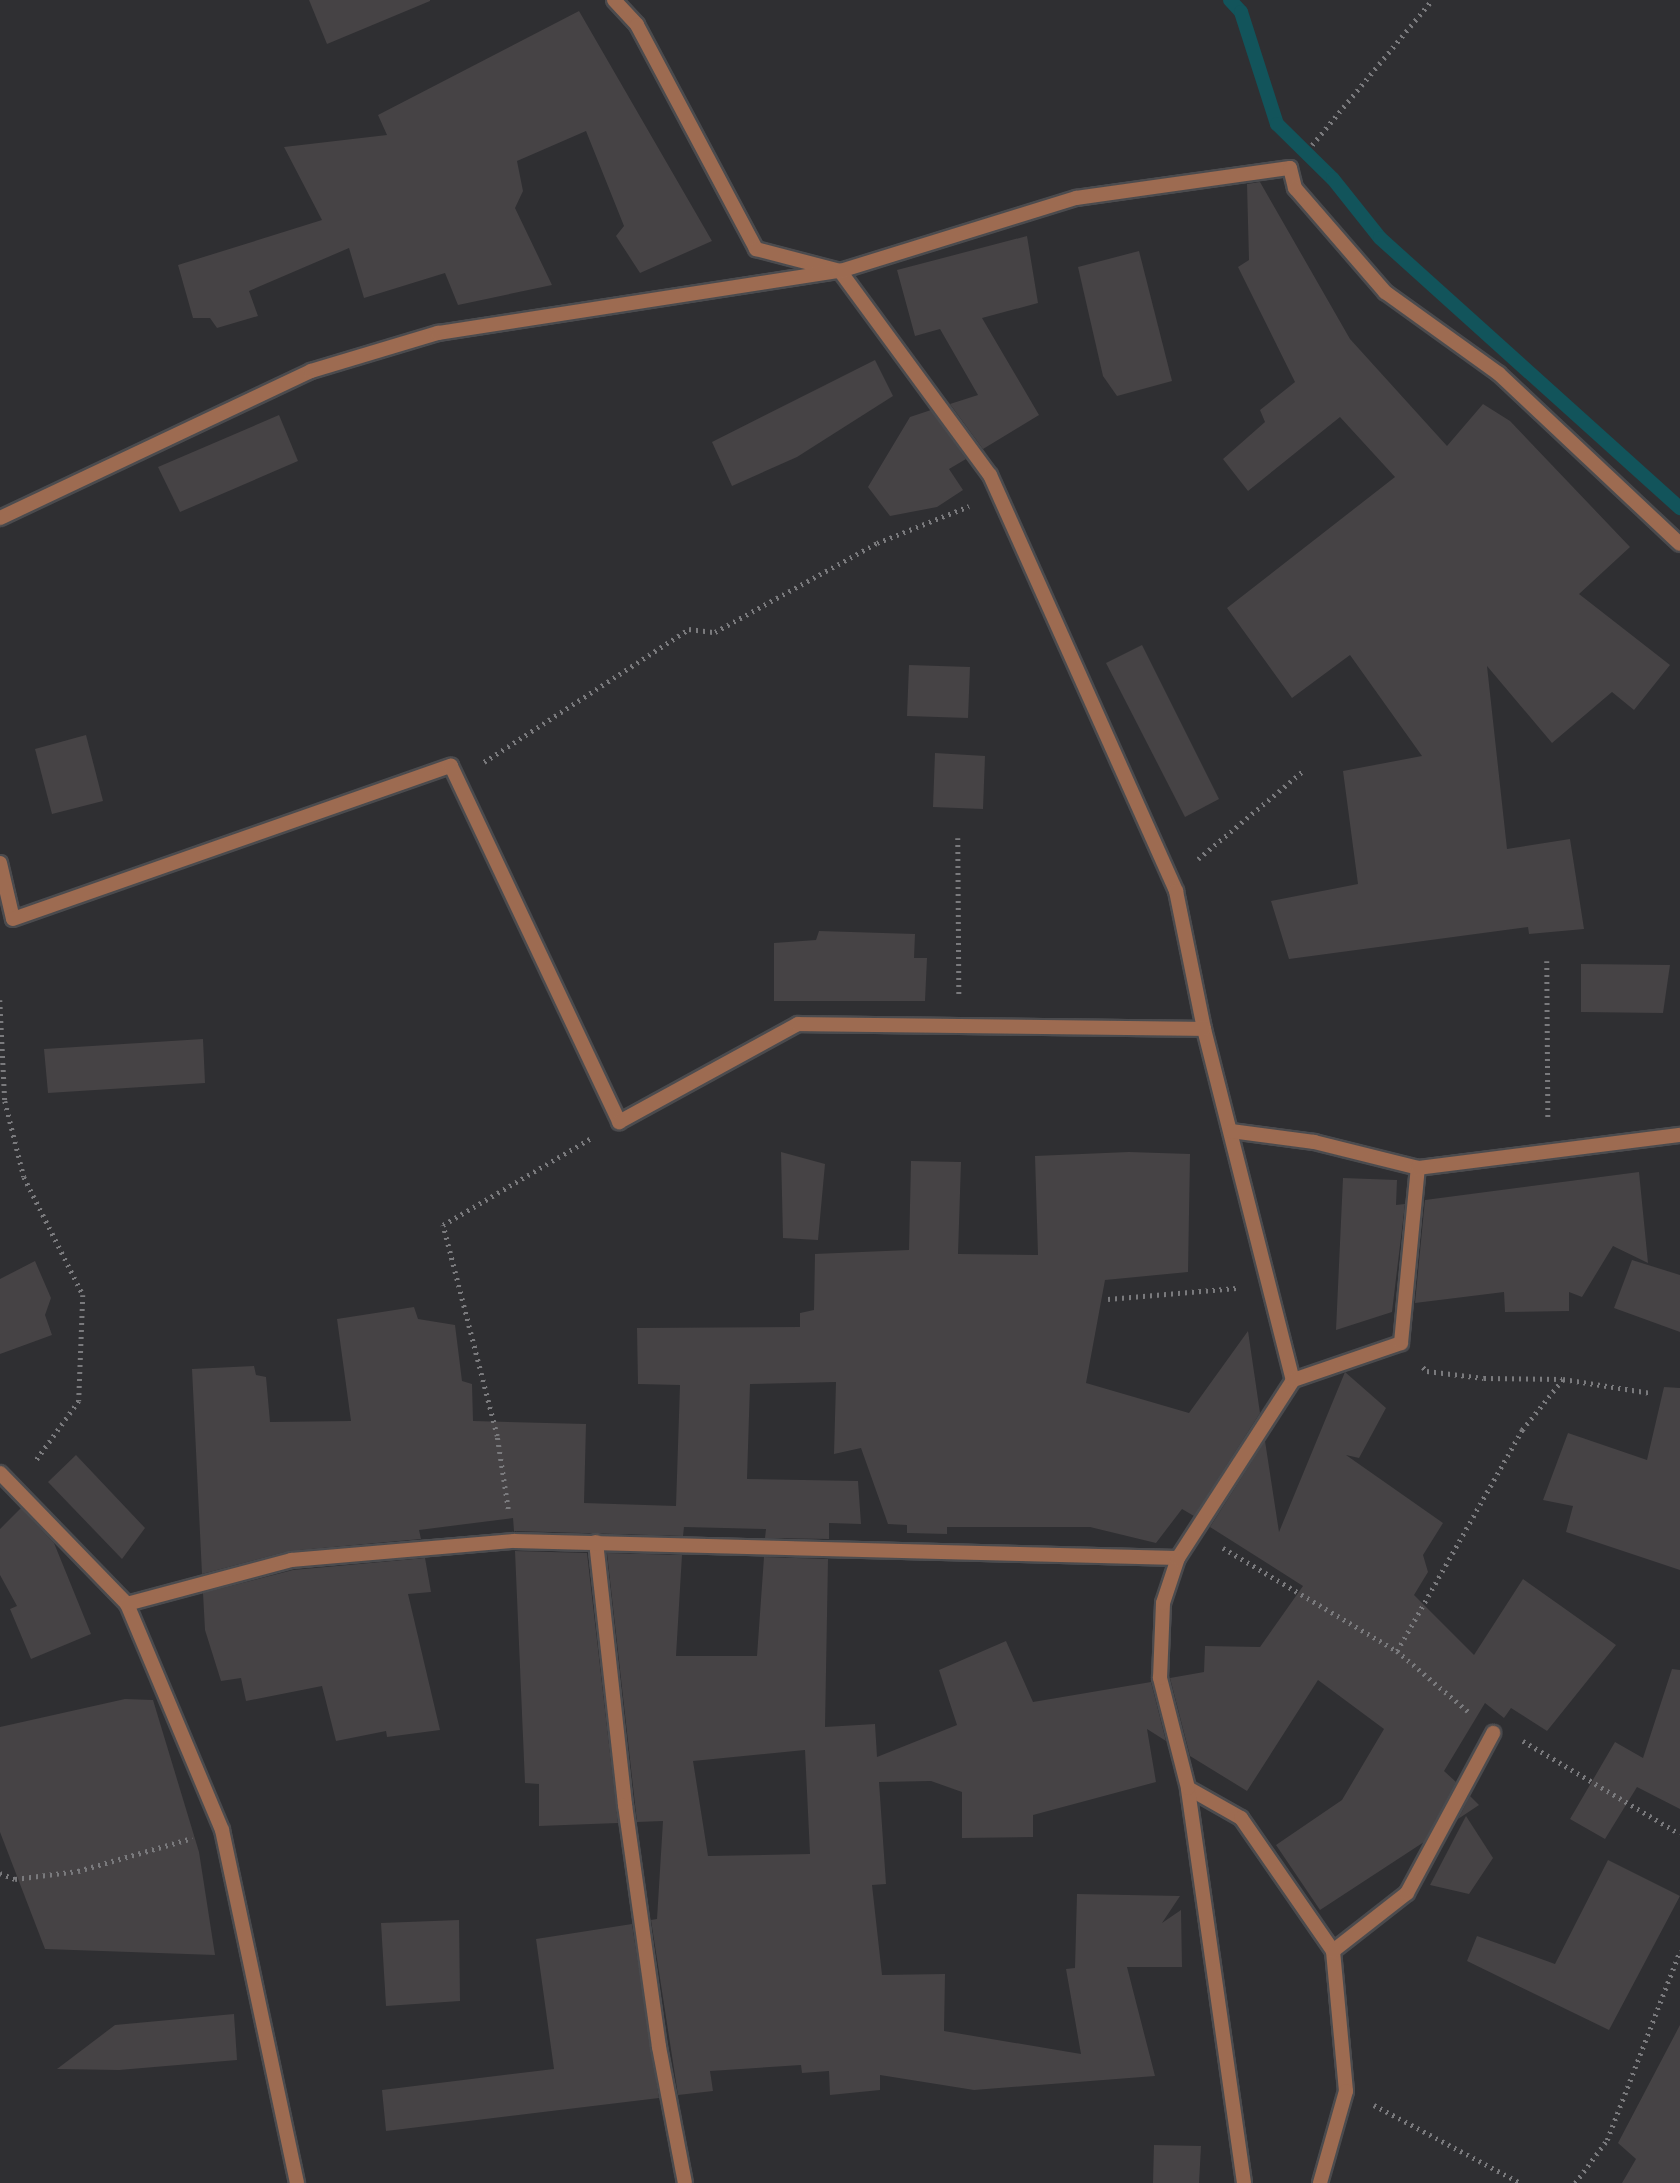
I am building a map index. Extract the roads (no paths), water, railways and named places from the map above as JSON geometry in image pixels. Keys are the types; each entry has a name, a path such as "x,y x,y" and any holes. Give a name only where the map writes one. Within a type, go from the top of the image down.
{"street":[{"path":"614,0 638,25 756,249 840,271 990,475 1175,891 1204,1030 1293,1380"},
{"path":"0,518 310,371 438,333 840,271 1076,198 1290,168 1295,188 1385,292 1499,374 1680,544"},
{"path":"0,863 13,919 451,766 619,1122 798,1024 1204,1030"},
{"path":"1231,1131 1314,1142 1418,1168 1680,1135"},
{"path":"1244,2183 1188,1788 1160,1678 1163,1602 1178,1558 1293,1380 1401,1343 1418,1168"},
{"path":"0,1473 127,1604 222,1830 297,2183"},
{"path":"127,1604 291,1560 513,1541 1178,1558"},
{"path":"596,1542 627,1819 659,2047 685,2183"},
{"path":"1332,1951 1407,1893 1493,1732"},
{"path":"1188,1788 1241,1818 1332,1951 1346,2091 1320,2183"}],"waterway":[{"path":"1230,0 1241,12 1277,124 1333,179 1380,238 1680,508"}]}
